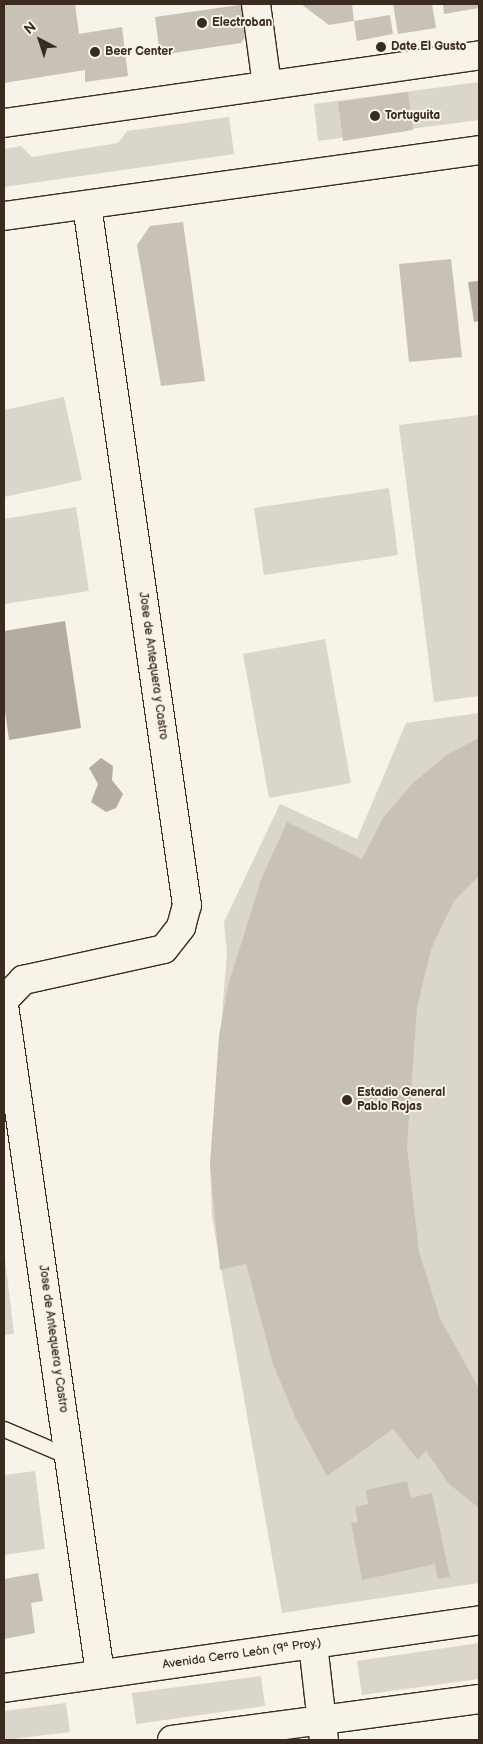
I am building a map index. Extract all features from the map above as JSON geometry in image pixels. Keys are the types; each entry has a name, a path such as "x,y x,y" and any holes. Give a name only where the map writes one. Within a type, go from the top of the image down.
{"street":[{"path":"256,4 267,85"},
{"path":"4,123 479,55"},
{"path":"4,216 479,150"},
{"name":"Jose de Antequera y Castro","path":"4,1000 23,980 164,949 181,927 187,905 87,205"},
{"name":"Jose de Antequera y Castro","path":"4,1005 100,1674"},
{"name":"Avenida Cerro León (9ª Proy.)","path":"4,1688 479,1620"},
{"path":"312,1644 323,1730"},
{"path":"172,1740 323,1730 479,1699"}],"lane":[{"path":"4,1429 70,1457"}],"shaded area":[{"path":"479,82 479,120 318,141 314,104"},
{"path":"229,117 234,154 4,187 4,149 21,146 32,157 118,143 127,131"},
{"path":"479,281 479,321 474,322 468,282"},
{"path":"64,397 82,480 4,497 4,410"},
{"path":"479,415 479,696 434,702 399,425"},
{"path":"389,488 398,555 264,575 254,508"},
{"path":"76,507 89,591 4,604 4,519"},
{"path":"65,621 81,728 9,740 4,704 4,631"},
{"path":"325,639 351,783 269,798 243,654"},
{"name":"Estadio General Pablo Rojas","path":"479,713 479,1583 282,1613 212,1217 210,1165 227,953 224,922 280,804 357,839 406,723"},
{"path":"101,758 113,766 112,780 123,794 116,808 106,812 91,802 98,784 89,768"},
{"path":"4,1250 14,1334 4,1335"},
{"path":"35,1471 45,1549 4,1555 4,1475"},
{"path":"479,1643 479,1679 362,1695 357,1661"},
{"path":"261,1676 265,1706 136,1724 132,1693"},
{"path":"66,1703 70,1732 4,1740 4,1711"}],"building":[{"path":"4,4 75,4 79,34 122,27 128,76 85,82 85,70 4,83"},
{"name":"Electroban","path":"246,4 250,30 241,43 160,55 155,17"},
{"path":"301,4 352,4 354,21 329,25"},
{"path":"393,4 432,4 436,28 398,34"},
{"path":"443,4 479,4 479,8 444,14"},
{"path":"390,15 393,34 357,41 354,21"},
{"name":"Tortuguita","path":"408,92 413,130 343,141 338,102"},
{"path":"183,222 205,381 161,386 137,245 150,226"},
{"path":"451,259 462,357 409,362 399,264"},
{"name":"Estadio General Pablo Rojas","path":"479,738 479,876 454,901 431,949 417,1008 407,1146 419,1252 440,1318 479,1389 479,1508 449,1484 426,1451 418,1460 393,1429 327,1476 295,1417 273,1364 246,1264 220,1270 210,1165 219,1036 228,986 261,880 287,822 362,859 383,818 413,783 448,754"},
{"path":"407,1481 411,1498 432,1493 450,1577 438,1579 435,1564 362,1580 351,1523 358,1522 355,1507 368,1504 366,1490"},
{"path":"38,1573 43,1601 31,1603 35,1633 4,1639 4,1579"}],"place":[{"name":"Electroban","path":"202,23"},
{"name":"Date El Gusto","path":"381,47"},
{"name":"Beer Center","path":"95,52"},
{"name":"Tortuguita","path":"375,116"},
{"name":"Estadio General Pablo Rojas","path":"347,1100"}]}
